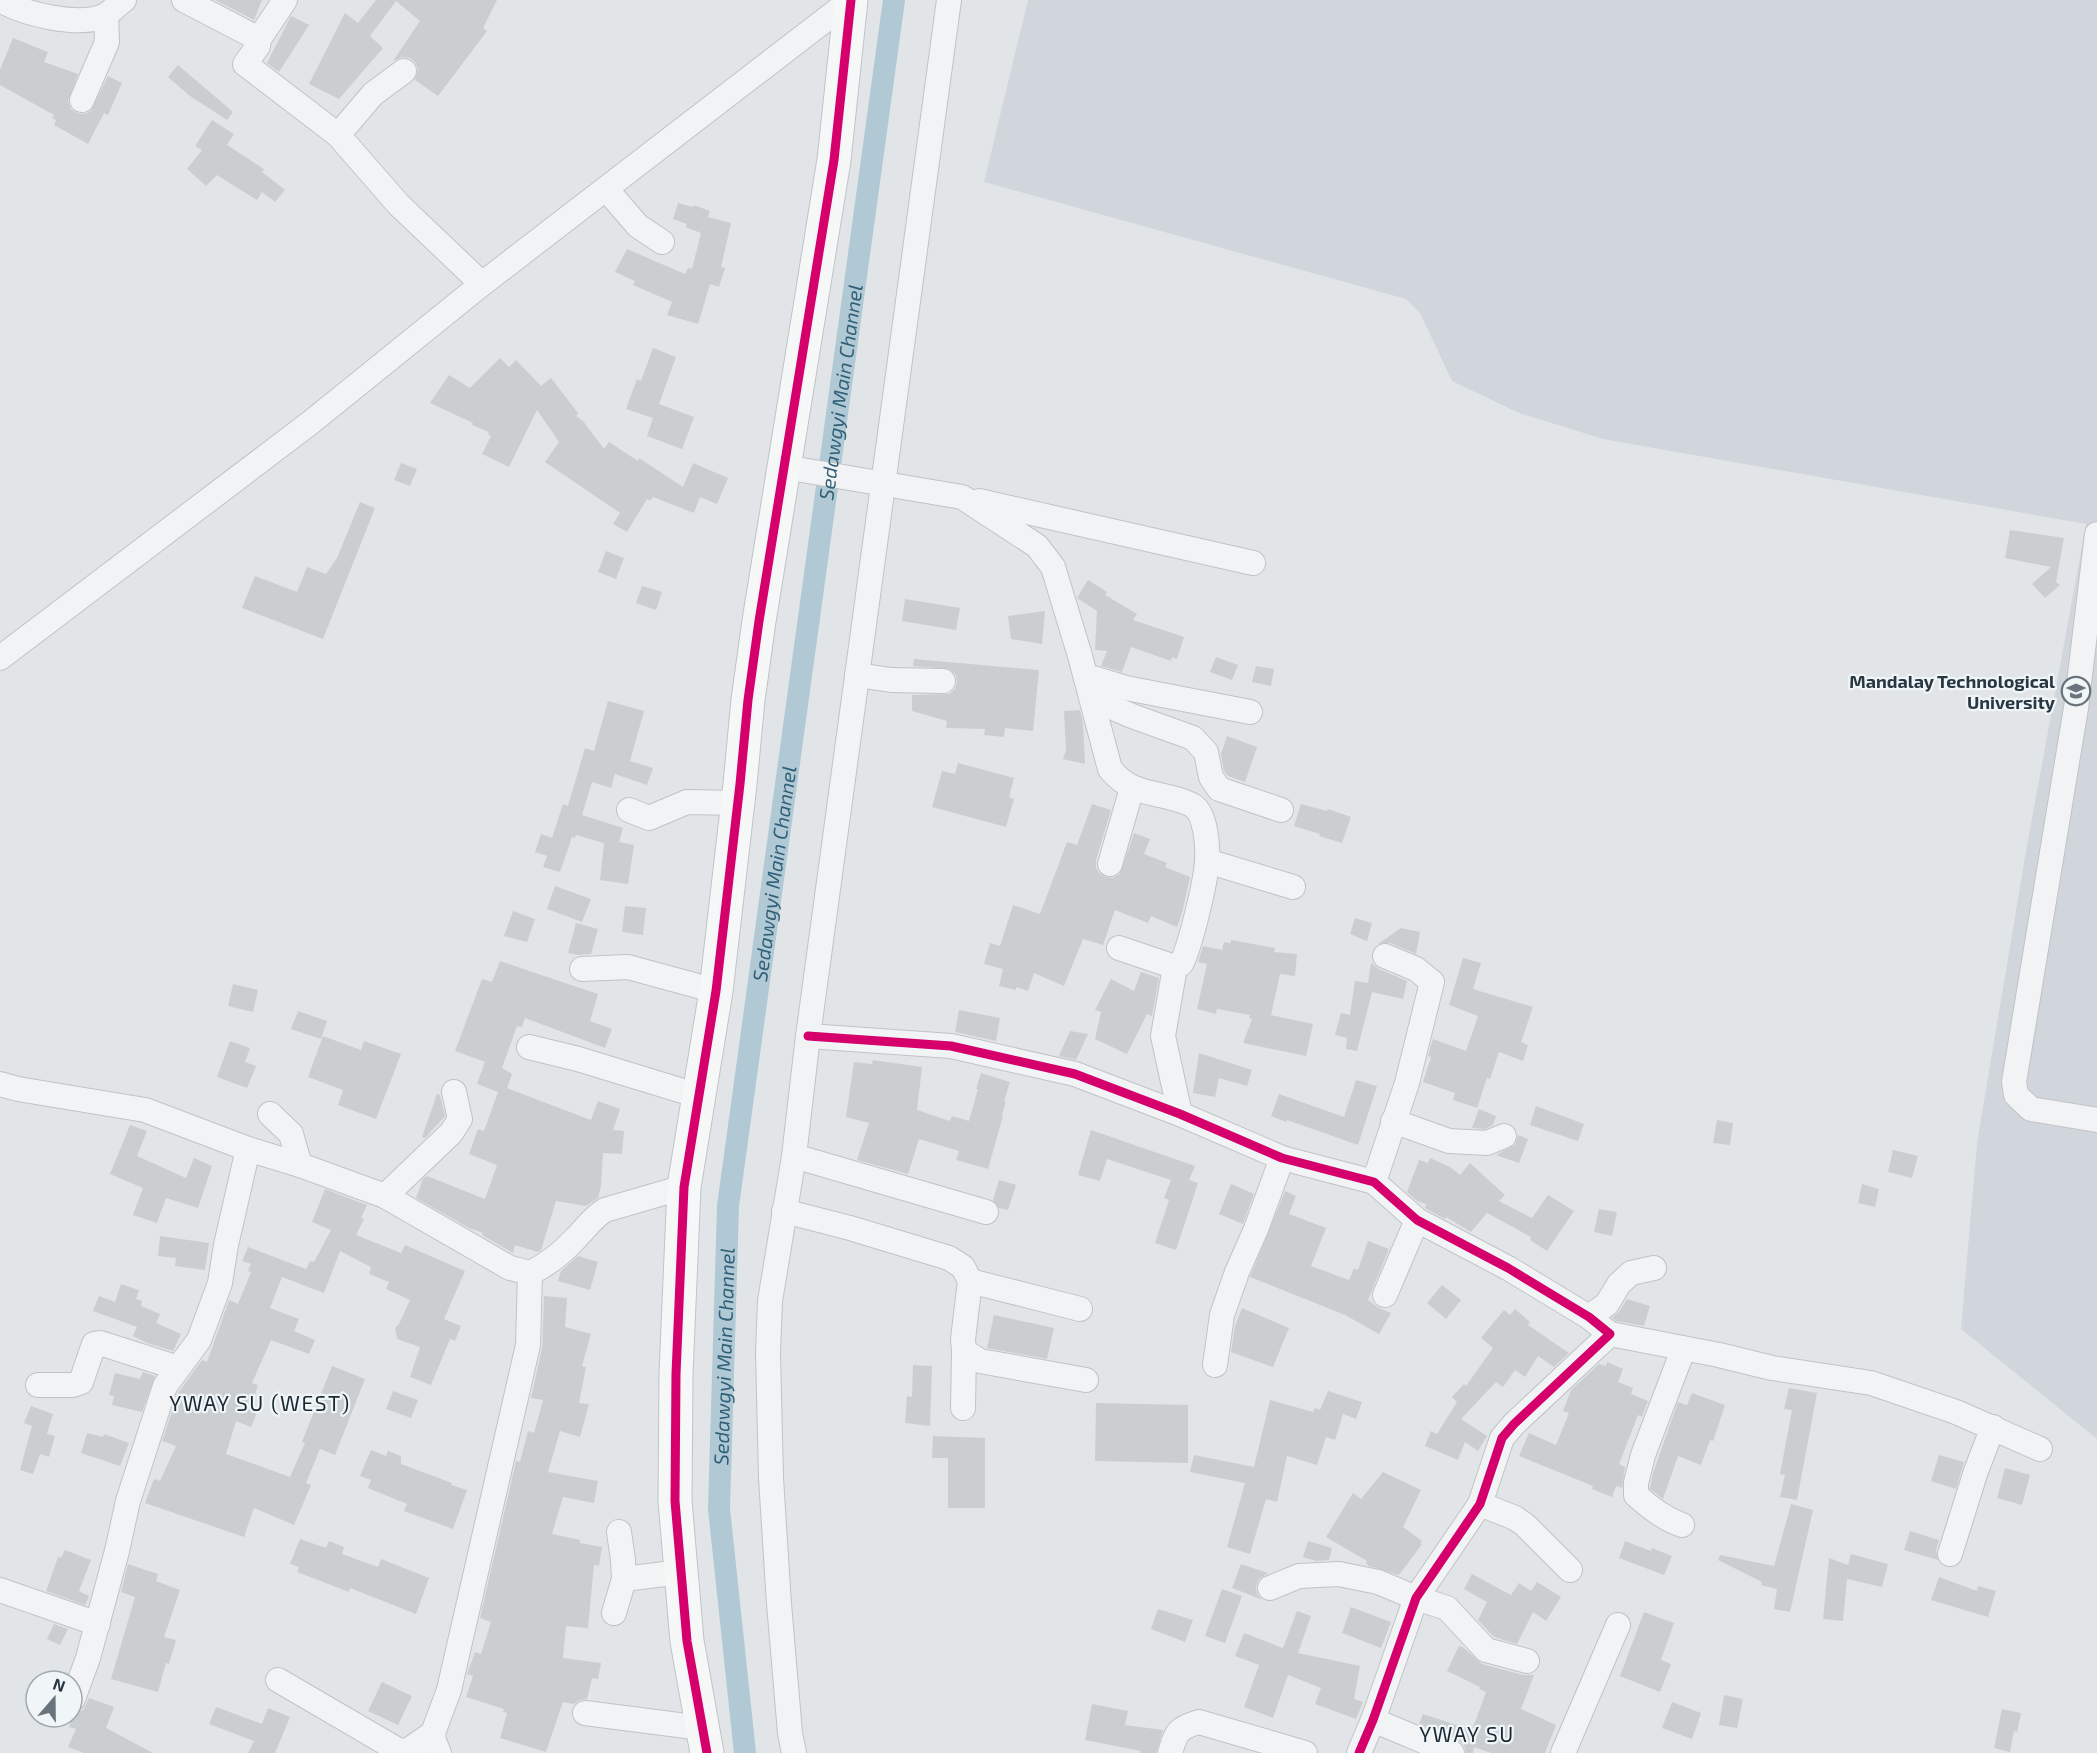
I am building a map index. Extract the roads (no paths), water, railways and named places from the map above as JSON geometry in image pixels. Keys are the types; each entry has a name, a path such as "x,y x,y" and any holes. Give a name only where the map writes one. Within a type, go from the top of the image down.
{"street":[{"path":"0,0 30,12 57,19 79,20 115,7"},
{"path":"184,0 259,39"},
{"path":"285,0 245,64 338,135 399,205 482,284"},
{"path":"0,658 310,423 482,284 851,0"},
{"path":"585,1713 705,1740 687,1641 675,1490 676,1374 684,1187 716,991 748,700 795,468 834,160 851,0"},
{"path":"794,1753 790,1732 778,1592 771,1478 768,1352 770,1301 794,1156 857,675 872,480 949,0"},
{"path":"82,100 107,42 115,7"},
{"path":"338,135 373,94 404,71"},
{"path":"606,189 638,225 662,242"},
{"path":"795,468 962,497 1253,563"},
{"path":"962,497 1037,546 1053,567 1080,656 1110,769 1118,780 1132,788 1194,806 1201,814 1207,861 1185,957 1181,964 1175,967 1119,948"},
{"path":"2097,534 2076,708 2014,1082 2016,1095 2031,1109 2097,1120"},
{"path":"1080,656 1102,702 1132,716 1193,738 1206,752 1211,777 1220,789 1281,810"},
{"path":"857,675 891,680 943,681"},
{"path":"1092,678 1126,688 1250,712"},
{"path":"1110,864 1132,788"},
{"path":"629,810 649,818 687,802 738,803"},
{"path":"1207,861 1293,887"},
{"path":"1374,1182 1407,1083 1432,982 1416,969 1385,956"},
{"path":"582,969 628,967 716,991"},
{"path":"1175,967 1163,1036 1180,1114"},
{"path":"808,1036 951,1046 1075,1074 1180,1114 1282,1158 1374,1182 1417,1220 1508,1268 1589,1317 1610,1334 1683,1350 1719,1355 1772,1368 1871,1383 1956,1412 2040,1449"},
{"path":"530,1047 578,1059 699,1096"},
{"path":"0,1084 59,1097 145,1110 248,1149 300,1165 385,1196 510,1268 530,1273 550,1261 605,1210 684,1187"},
{"path":"385,1196 451,1133 460,1119 454,1092"},
{"path":"270,1114 291,1134 300,1165"},
{"path":"1393,1121 1449,1141 1488,1143 1504,1136"},
{"path":"84,1669 98,1624 128,1501 165,1386 199,1340 220,1283 226,1245 248,1149"},
{"path":"794,1156 987,1212"},
{"path":"1215,1365 1222,1315 1282,1158"},
{"path":"784,1211 949,1258 963,1267 970,1281 963,1340 963,1408"},
{"path":"1385,1295 1417,1220"},
{"path":"1589,1317 1607,1304 1619,1284 1631,1273 1654,1268"},
{"path":"278,1680 398,1750 407,1751 436,1743 526,1356 530,1313 530,1273"},
{"path":"970,1281 1080,1309"},
{"path":"1359,1753 1416,1598 1457,1541 1480,1504 1502,1438 1610,1334"},
{"path":"38,1385 73,1385 81,1382 94,1344 99,1343 178,1368"},
{"path":"1682,1525 1670,1521 1636,1495 1636,1483 1643,1455 1683,1350"},
{"path":"963,1351 980,1361 1086,1380"},
{"path":"1950,1554 1976,1471 1993,1427"},
{"path":"1480,1504 1515,1518 1525,1525 1570,1570"},
{"path":"614,1613 624,1579 619,1532"},
{"path":"624,1579 681,1572"},
{"path":"1270,1588 1299,1576 1339,1574 1378,1582 1447,1608 1486,1650 1527,1661"},
{"path":"0,1590 98,1624"},
{"path":"1563,1753 1618,1625"},
{"path":"1373,1720 1452,1753"},
{"path":"1170,1753 1176,1734 1185,1726 1199,1722 1305,1753"}],"waterway":[{"name":"Sedawgyi Main Channel","path":"745,1753 719,1509 728,1206 894,0"}],"place":[{"name":"Mandalay Technological University","path":"2076,691"}],"district":[{"name":"YWAY SU (WEST)","path":"260,1402"},
{"name":"YWAY SU","path":"1467,1733"}]}
